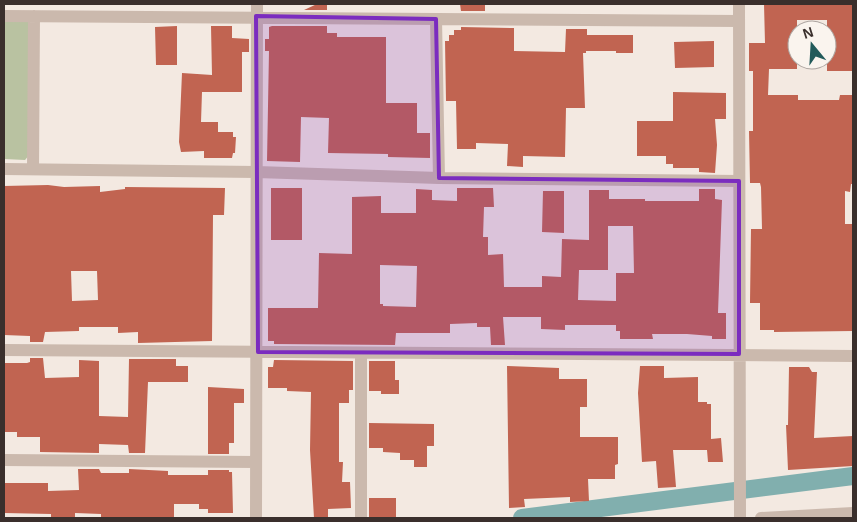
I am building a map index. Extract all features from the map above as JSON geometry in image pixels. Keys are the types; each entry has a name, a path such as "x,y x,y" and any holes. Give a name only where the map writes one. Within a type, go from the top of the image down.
{"street":[{"path":"739,4 740,518"},
{"path":"4,16 257,10 436,19 739,21"},
{"path":"256,518 255,462 258,352 257,10"},
{"path":"33,169 34,16"},
{"path":"436,19 439,178"},
{"path":"4,169 257,172 439,178 739,181"},
{"path":"4,350 853,356"},
{"path":"361,354 362,518"},
{"path":"4,460 255,462"},
{"path":"761,518 853,513"}],"highlighted area":[{"path":"256,16 436,19 439,178 739,181 739,354 258,352"}],"green space":[{"path":"4,13 30,17 31,153 25,160 4,159"}],"building":[{"path":"317,4 327,4 327,10 304,10"},
{"path":"460,4 485,4 485,11 461,11"},
{"path":"764,4 852,4 853,71 827,71 837,70 837,20 787,20 787,69 769,69 768,95 798,95 798,100 839,100 840,95 853,95 853,184 851,184 850,192 845,191 845,224 853,224 853,331 774,332 774,330 760,330 760,303 750,303 751,229 762,229 760,183 750,183 749,131 753,131 753,71 749,71 749,43 765,43"},
{"path":"177,26 177,65 156,65 155,27"},
{"path":"211,26 232,26 232,38 249,39 249,52 242,52 242,92 202,92 201,122 218,122 218,132 233,132 233,137 236,137 235,153 233,153 232,158 204,158 204,151 181,152 179,142 182,73 212,75"},
{"path":"327,26 327,33 337,33 337,37 386,37 386,103 417,103 417,133 430,133 430,158 388,157 388,154 328,153 329,118 301,117 300,162 267,161 269,51 265,51 265,39 269,39 269,27"},
{"path":"461,27 514,28 514,51 565,52 566,29 587,29 587,35 633,35 633,53 586,51 586,53 583,53 585,108 566,108 565,157 523,156 523,167 507,166 508,144 476,143 476,149 457,149 456,101 446,101 445,41 449,41 449,35 454,35 454,30 461,30"},
{"path":"714,41 714,67 675,68 674,42"},
{"path":"673,92 726,93 726,119 715,119 717,145 715,173 699,172 699,168 673,168 673,164 666,164 666,156 637,156 637,121 673,121"},
{"path":"4,186 100,186 100,192 125,189 125,187 225,188 224,215 213,215 212,341 138,343 138,332 118,333 118,327 79,327 79,331 45,332 43,342 30,342 30,336 4,335","holes":["71,271 97,271 98,300 72,301"]},
{"path":"271,188 302,188 302,240 271,240"},
{"path":"457,188 493,188 494,207 484,207 483,237 488,237 488,255 503,254 504,287 542,287 542,276 561,277 562,239 589,240 589,190 609,190 609,199 699,201 699,189 715,189 715,199 722,200 718,313 726,313 726,339 712,339 712,336 687,334 652,334 653,339 620,339 620,331 616,331 616,325 565,325 565,330 541,329 541,317 503,317 505,345 491,345 490,327 477,327 477,323 450,324 450,333 396,333 395,345 274,344 274,341 268,341 268,308 318,308 319,253 352,254 352,197 381,196 381,213 416,213 416,189 432,190 432,200 457,201","holes":["608,226 633,226 634,273 616,273 616,301 578,300 579,270 608,270","380,265 417,266 416,307 383,306 383,304 380,304"]},
{"path":"543,191 564,191 564,233 542,232"},
{"path":"30,358 43,358 45,378 79,377 79,360 99,361 99,416 128,417 129,359 176,359 176,366 188,366 188,382 148,382 145,453 129,453 128,445 99,444 99,453 40,452 40,437 17,437 17,432 4,432 4,363 27,363 30,362"},
{"path":"274,360 353,361 353,390 349,390 349,403 339,403 339,462 343,462 342,482 350,482 351,508 328,509 328,518 314,518 310,450 311,392 287,391 287,388 268,388 268,367 273,367"},
{"path":"369,361 395,361 395,380 399,380 399,394 381,394 381,391 369,391"},
{"path":"507,366 559,368 559,379 587,379 587,407 580,407 580,437 618,437 618,464 615,465 615,479 588,479 589,501 570,502 570,497 524,499 525,507 509,508"},
{"path":"640,366 664,366 664,378 698,377 698,402 711,404 711,439 721,438 723,462 708,462 707,450 673,450 676,487 658,488 656,461 642,462 638,393"},
{"path":"789,367 809,367 812,372 817,372 814,438 853,436 853,466 788,470 786,425 788,425"},
{"path":"208,387 244,389 244,403 234,403 234,443 229,443 229,454 208,454"},
{"path":"369,423 434,424 434,446 427,446 427,467 414,467 414,460 400,460 400,453 383,452 383,448 369,448"},
{"path":"78,469 99,469 101,473 129,473 129,469 168,471 168,475 208,475 208,470 229,470 229,472 232,472 233,513 208,513 208,509 199,509 199,504 174,504 174,517 168,518 101,518 101,514 75,513 75,518 51,518 51,514 4,513 4,483 48,483 48,491 79,490"},
{"path":"369,498 396,498 396,518 369,518"}],"waterway":[{"path":"522,518 853,476"}]}
